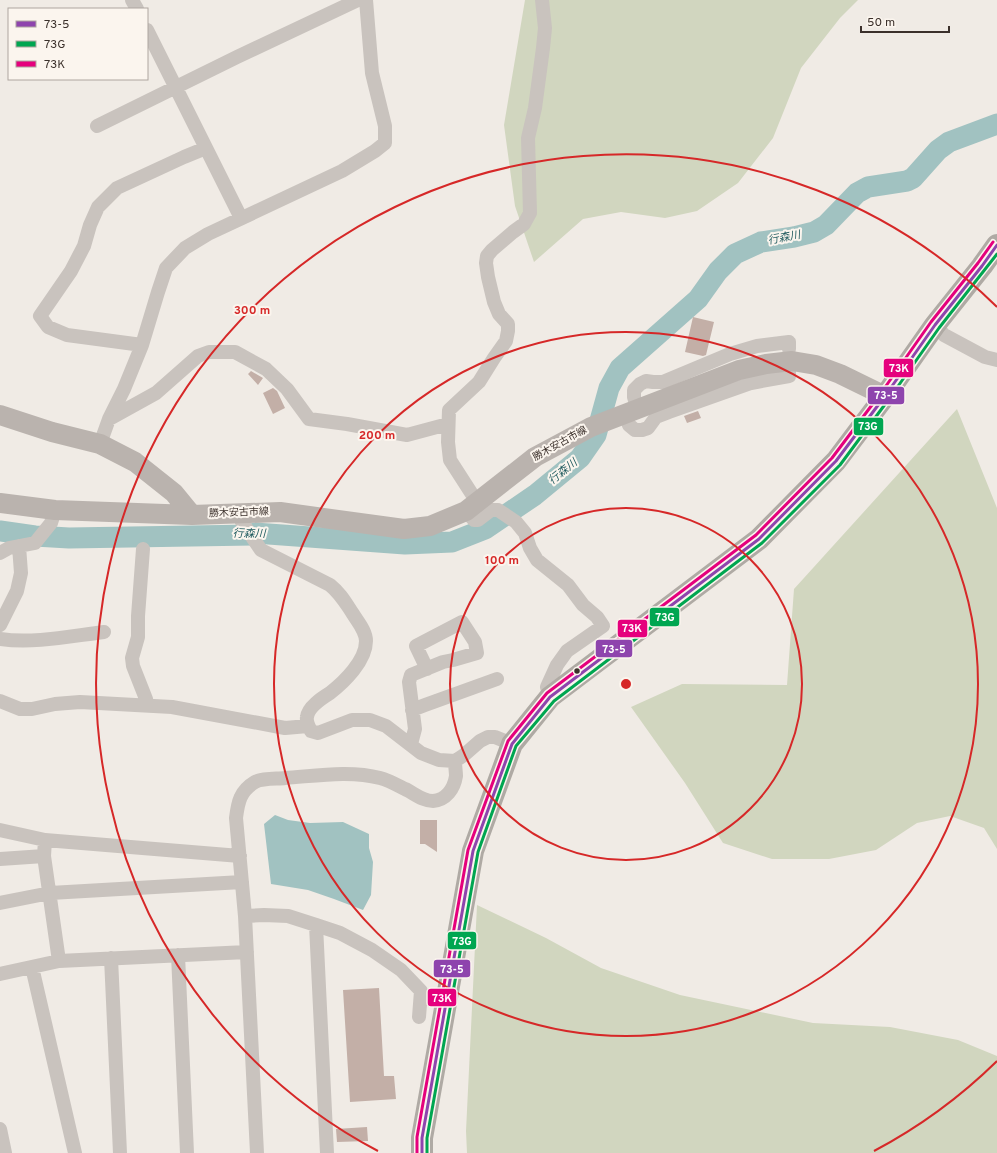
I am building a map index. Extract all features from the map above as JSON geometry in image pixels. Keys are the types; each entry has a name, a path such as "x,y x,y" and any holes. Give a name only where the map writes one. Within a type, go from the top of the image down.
{"highway":[{"path":"422,1153 424,1130 473,851 512,744 550,697 758,539 836,461 935,325 997,245"}],"main road":[{"name":"勝木安古市線","path":"0,503 52,518 280,512 404,529 430,526 471,506 535,457 591,427 739,370 766,364 792,361 816,365 840,374 884,396"},
{"path":"0,415 52,432 100,444 135,462 174,493 192,515"}],"street":[{"path":"97,126 237,57 358,0"},
{"path":"100,444 109,419 124,389 142,345 166,268 185,248 208,234 342,171 375,151 384,143 385,126 372,73 366,0"},
{"path":"542,0 544,28 543,48 535,108 528,138 530,213 524,224 492,250 487,256 486,263 494,302 499,314 508,324 506,341 479,382 449,410 448,442 450,460 471,506 474,520 478,520 491,510 498,510 516,522 525,533 530,548 537,560 568,585 583,605 597,617 604,626 567,651 557,665 547,687 550,697"},
{"path":"148,32 241,218"},
{"path":"142,345 67,335 48,327 40,316 84,246 90,225 98,207 117,188 206,148"},
{"path":"935,325 944,335 985,357 997,360"},
{"path":"789,349 789,342 757,346 730,354 663,382 646,381 634,390 634,397 627,412 629,425 634,430 648,428 656,418 669,412 751,383 789,376 789,371"},
{"path":"109,419 156,393 198,356 209,352 235,352 266,369 287,389 308,419 408,435 448,424"},
{"path":"238,513 242,522 261,550 330,585 340,593 364,631 366,641 364,651 357,666 344,680 313,706 306,717 311,731 318,733 352,720 370,720 386,726 421,753 439,760 454,761 464,755 480,741 488,737 495,737 512,744"},
{"path":"0,553 9,548 35,543 52,518"},
{"path":"0,625 17,591 21,573 19,546"},
{"path":"143,549 138,637 132,658 133,666 147,705"},
{"path":"0,639 48,639 104,632"},
{"path":"411,744 415,729 409,682 411,675 427,669"},
{"path":"412,710 424,704 497,679"},
{"path":"0,701 20,709 32,709 55,704 80,702 172,707 285,728 308,726"},
{"path":"257,1153 245,916 236,818 238,803 244,791 256,781 321,775 352,774 379,778 404,788 422,799 432,801 443,798 452,789 456,776 454,761"},
{"path":"0,830 45,840 240,856"},
{"path":"45,840 44,856 59,961"},
{"path":"0,859 44,856"},
{"path":"0,903 50,892 242,882"},
{"path":"245,916 288,916 340,933 372,950 401,970 421,991 419,1017"},
{"path":"316,925 327,1153"},
{"path":"0,974 59,961 247,952"},
{"path":"178,955 187,1153"},
{"path":"111,958 120,1153"},
{"path":"32,967 74,1153"},
{"path":"0,1129 5,1153"}],"green space":[{"path":"525,0 858,0 840,18 801,68 773,138 738,183 697,211 665,218 621,212 583,219 534,262 515,206 504,125"},
{"path":"957,409 997,508 997,849 984,828 950,816 917,823 876,850 829,859 772,859 723,843 685,783 631,707 682,684 787,685 794,589"},
{"path":"477,905 546,938 601,968 680,995 813,1023 890,1027 958,1040 997,1056 997,1153 467,1153 466,1131"}],"water":[{"path":"275,815 288,820 310,823 343,822 369,834 369,848 373,862 371,895 363,910 308,890 271,884 264,824"}],"building":[{"path":"693,317 714,322 706,355 703,356 685,352"},
{"path":"251,371 263,378 258,385 248,374"},
{"path":"273,388 277,391 285,408 273,414 263,393"},
{"path":"698,411 701,418 687,423 684,416"},
{"path":"420,820 437,820 437,852 425,844 420,844"},
{"path":"379,988 384,1076 394,1076 396,1099 350,1102 343,990"},
{"path":"367,1127 368,1141 337,1142 336,1129"}],"waterway":[{"name":"行森川","path":"0,531 35,536 69,538 253,535 255,533 405,544 452,542 485,529 535,495 580,458 596,435 609,388 620,368 698,299 718,271 735,254 761,242 794,237 814,232 826,225 857,193 868,187 907,181 913,178 938,150 949,142 997,124"}],"transit line":[{"name":"73K","path":"417,1153 417,1137 468,850 508,741 547,693 756,535 832,458 881,393 931,322 993,242"},
{"name":"73-5","path":"422,1153 422,1138 473,851 512,744 550,697 759,539 836,461 885,396 935,325 997,245"},
{"name":"73G","path":"427,1153 427,1138 478,852 516,746 554,701 762,543 840,465 939,328 997,254"}]}
